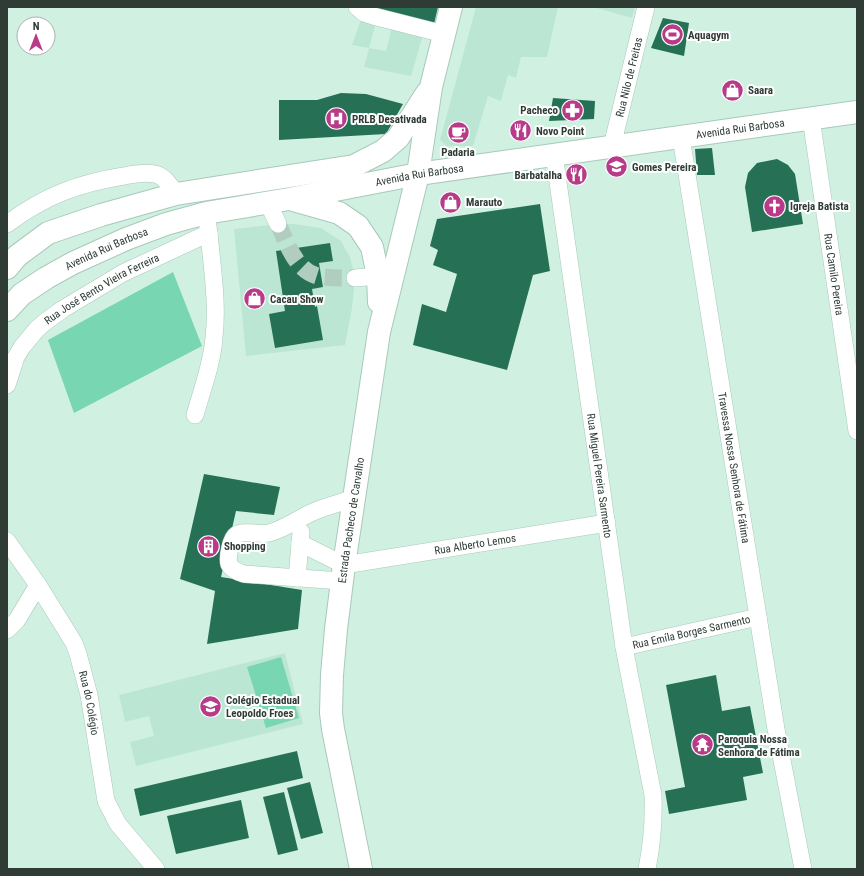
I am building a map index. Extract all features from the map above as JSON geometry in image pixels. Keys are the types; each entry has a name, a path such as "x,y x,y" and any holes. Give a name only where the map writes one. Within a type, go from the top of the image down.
{"main road":[{"path":"7,268 17,256 48,233 101,215 176,194 354,166 383,151 398,138 431,87 451,7"},
{"name":"Estrada Pacheco de Carvalho","path":"361,869 334,737 331,712 332,675 336,629 379,332 418,174 431,87"},
{"name":"Avenida Rui Barbosa","path":"7,310 22,294 46,278 73,263 126,239 166,224 208,223 268,202 418,174 857,112"},
{"path":"290,199 339,213 358,226 372,246 378,276 379,332"}],"street":[{"path":"357,7 364,13 373,16 444,34"},
{"name":"Rua Nilo de Freitas","path":"612,146 646,7"},
{"name":"Rua Camilo Pereira","path":"811,118 857,431"},
{"name":"Travessa Nossa Senhora de Fátima","path":"682,136 776,729 803,869"},
{"name":"Rua Miguel Pereira Sarmento","path":"554,154 624,646 653,795 654,819 652,844 647,869"},
{"path":"7,224 33,206 57,193 99,180 142,173 156,174 166,179 176,194"},
{"path":"268,202 278,224"},
{"path":"195,415 210,362 214,338 215,304 208,223"},
{"name":"Rua José Bento Vieira Ferreira","path":"7,385 16,357 22,347 45,322 63,309 208,223"},
{"path":"355,278 378,276"},
{"path":"297,578 303,517 314,511 354,498"},
{"name":"Rua Alberto Lemos","path":"303,517 268,534 241,533 235,535 232,540 228,556 229,564 235,571 244,574 297,578 343,573 607,523"},
{"name":"Rua do Colégio","path":"7,541 69,633 78,654 89,695 106,801 118,824 156,869"},
{"path":"300,543 343,573"},
{"path":"7,630 17,620 38,585"},
{"name":"Rua Emíla Borges Sarmento","path":"624,646 758,617"}],"shaded area":[{"path":"476,7 558,7 547,57 521,57 516,78 508,75 501,101 488,96 473,146 447,146 440,140"},
{"path":"593,7 635,7 632,18"},
{"path":"362,17 376,23 369,48 352,45"},
{"path":"392,26 423,35 411,76 364,67 369,48 386,51"},
{"path":"278,224 294,224 321,228 341,241 350,257 355,278 352,308 345,345 246,356 234,229"},
{"name":"Colégio Estadual Leopoldo Froes","path":"285,653 303,724 136,766 130,742 154,736 149,716 125,722 119,695"}],"green space":[{"path":"173,272 202,346 74,413 48,340"},
{"path":"281,657 299,718 266,728 247,667"}],"building":[{"path":"365,7 438,7 434,24"},
{"name":"Aquagym","path":"663,18 689,23 684,56 651,48"},
{"name":"PRLB Desativada","path":"341,93 366,94 403,104 386,134 279,140 279,100 317,100"},
{"name":"Pacheco","path":"553,98 595,101 594,119 549,121"},
{"path":"712,148 715,175 697,175 695,149"},
{"name":"Igreja Batista","path":"777,159 788,165 795,174 803,224 752,232 745,187 748,173 757,163"},
{"path":"540,204 550,271 533,275 507,370 413,345 422,304 446,312 457,274 433,265 438,250 430,246 437,219"},
{"path":"330,243 333,261 319,263 323,287 312,289 315,307 317,306 323,340 275,348 269,314 285,311 276,251"},
{"name":"Shopping","path":"204,474 280,487 274,515 236,511 221,577 302,590 298,629 207,644 215,591 180,579"},
{"path":"716,675 722,711 750,706 763,773 743,777 747,800 669,814 665,791 685,787 666,685"},
{"path":"297,751 303,778 140,816 134,789"},
{"path":"310,782 323,833 301,839 287,788"},
{"path":"284,792 298,850 278,855 263,797"},
{"path":"241,800 249,838 176,854 167,816"}],"tunnel":[{"path":"278,224 294,256 299,263 312,274 321,277 355,278"}],"place":[{"name":"Aquagym","path":"672,35"},
{"name":"Saara","path":"732,90"},
{"name":"Pacheco","path":"573,110"},
{"name":"PRLB Desativada","path":"337,119"},
{"name":"Novo Point","path":"521,131"},
{"name":"Padaria","path":"458,132"},
{"name":"Gomes Pereira","path":"617,167"},
{"name":"Barbatalha","path":"577,175"},
{"name":"Marauto","path":"450,202"},
{"name":"Igreja Batista","path":"774,206"},
{"name":"Cacau Show","path":"254,299"},
{"name":"Shopping","path":"208,546"},
{"name":"Colégio Estadual Leopoldo Froes","path":"210,706"},
{"name":"Paroquia Nossa Senhora de Fátima","path":"703,745"}]}
